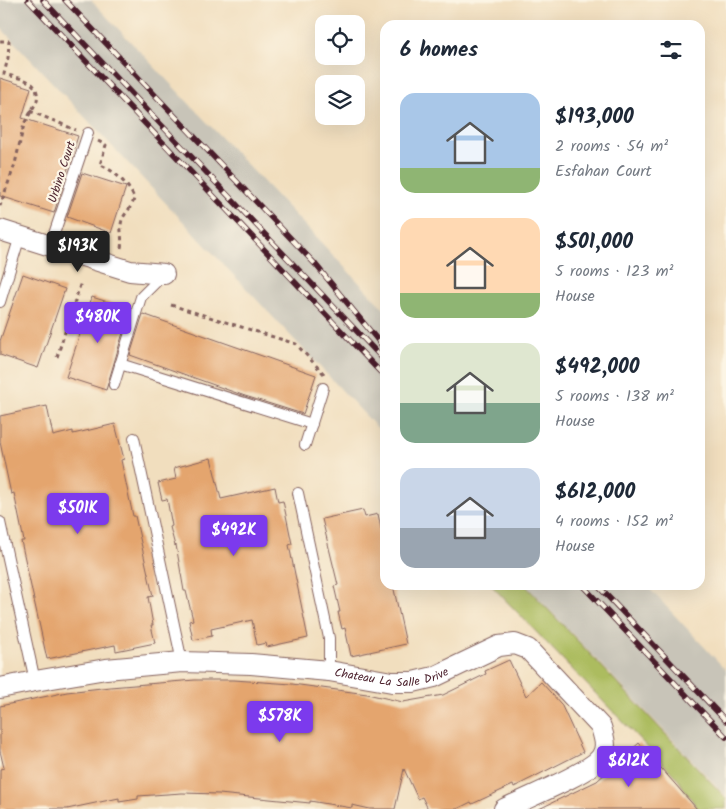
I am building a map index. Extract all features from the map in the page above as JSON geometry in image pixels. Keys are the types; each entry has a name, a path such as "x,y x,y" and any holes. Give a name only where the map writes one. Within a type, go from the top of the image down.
{"street":[{"path":"0,230 130,271 164,274"},
{"name":"Chateau La Salle Drive","path":"0,688 106,669 182,662 251,664 329,671 392,682 413,682 434,677 499,646 515,644 528,649 601,728 606,744 601,757 589,768 504,809"}],"lane":[{"name":"Urbino Court","path":"50,246 88,133"},
{"path":"0,302 20,236"},
{"path":"114,385 141,296 164,274"},
{"path":"120,364 312,424"},
{"path":"305,445 323,388"},
{"path":"134,438 182,662"},
{"path":"298,493 329,638 329,671"},
{"path":"0,522 35,681"}],"path":[{"path":"0,41 10,41 4,74 32,83 37,90 37,101 24,124 15,164 0,206"},
{"path":"30,111 97,137 96,140 106,145 100,165 116,173 134,195 132,205 121,225 122,242 120,250"},
{"path":"57,357 82,282"},
{"path":"171,304 296,344 325,374 321,385 323,388"}],"shaded area":[{"path":"0,0 91,0 380,305 380,431 0,27"},
{"path":"531,590 651,590 726,670 726,796"}],"green space":[{"path":"496,590 530,590 726,798 726,809 698,809 676,777"}],"building":[{"path":"0,78 31,88 22,118 78,136 54,213 0,196"},
{"path":"82,173 126,187 111,233 67,217"},
{"path":"23,274 65,289 38,368 0,355 0,341"},
{"path":"92,297 130,309 106,390 66,377"},
{"path":"143,314 316,375 303,414 245,396 130,355"},
{"path":"47,406 53,436 73,431 73,434 115,424 124,459 121,460 133,516 135,516 153,596 148,597 155,643 116,651 115,645 47,659 21,541 24,541 14,493 11,494 0,442 0,416"},
{"path":"211,458 221,499 275,487 278,502 283,501 292,544 289,545 308,638 267,647 266,643 257,645 252,620 211,629 212,636 193,640 189,621 193,620 186,591 184,591 176,545 170,527 172,526 167,499 162,500 158,483 176,479 174,468"},
{"path":"363,510 365,517 378,514 380,523 380,590 394,590 406,644 351,656 345,628 342,629 338,612 340,612 334,586 338,585 322,519"},
{"path":"509,660 526,696 541,682 561,704 583,752 514,787 513,785 457,809 428,809 422,797 418,799 404,769 395,809 370,809 352,805 352,808 310,801 310,803 219,794 182,793 138,796 138,799 119,802 119,798 67,809 0,809 0,769 4,768 0,751 0,706 67,692 195,680 234,680 292,684 367,694 403,702 443,695 486,674 485,671"},
{"path":"639,743 697,809 539,809 597,781"}],"railway":[{"path":"28,0 380,372"},
{"path":"43,0 380,356"},
{"path":"65,0 316,265 380,343"},
{"path":"587,590 726,737"},
{"path":"602,590 726,721"}]}
